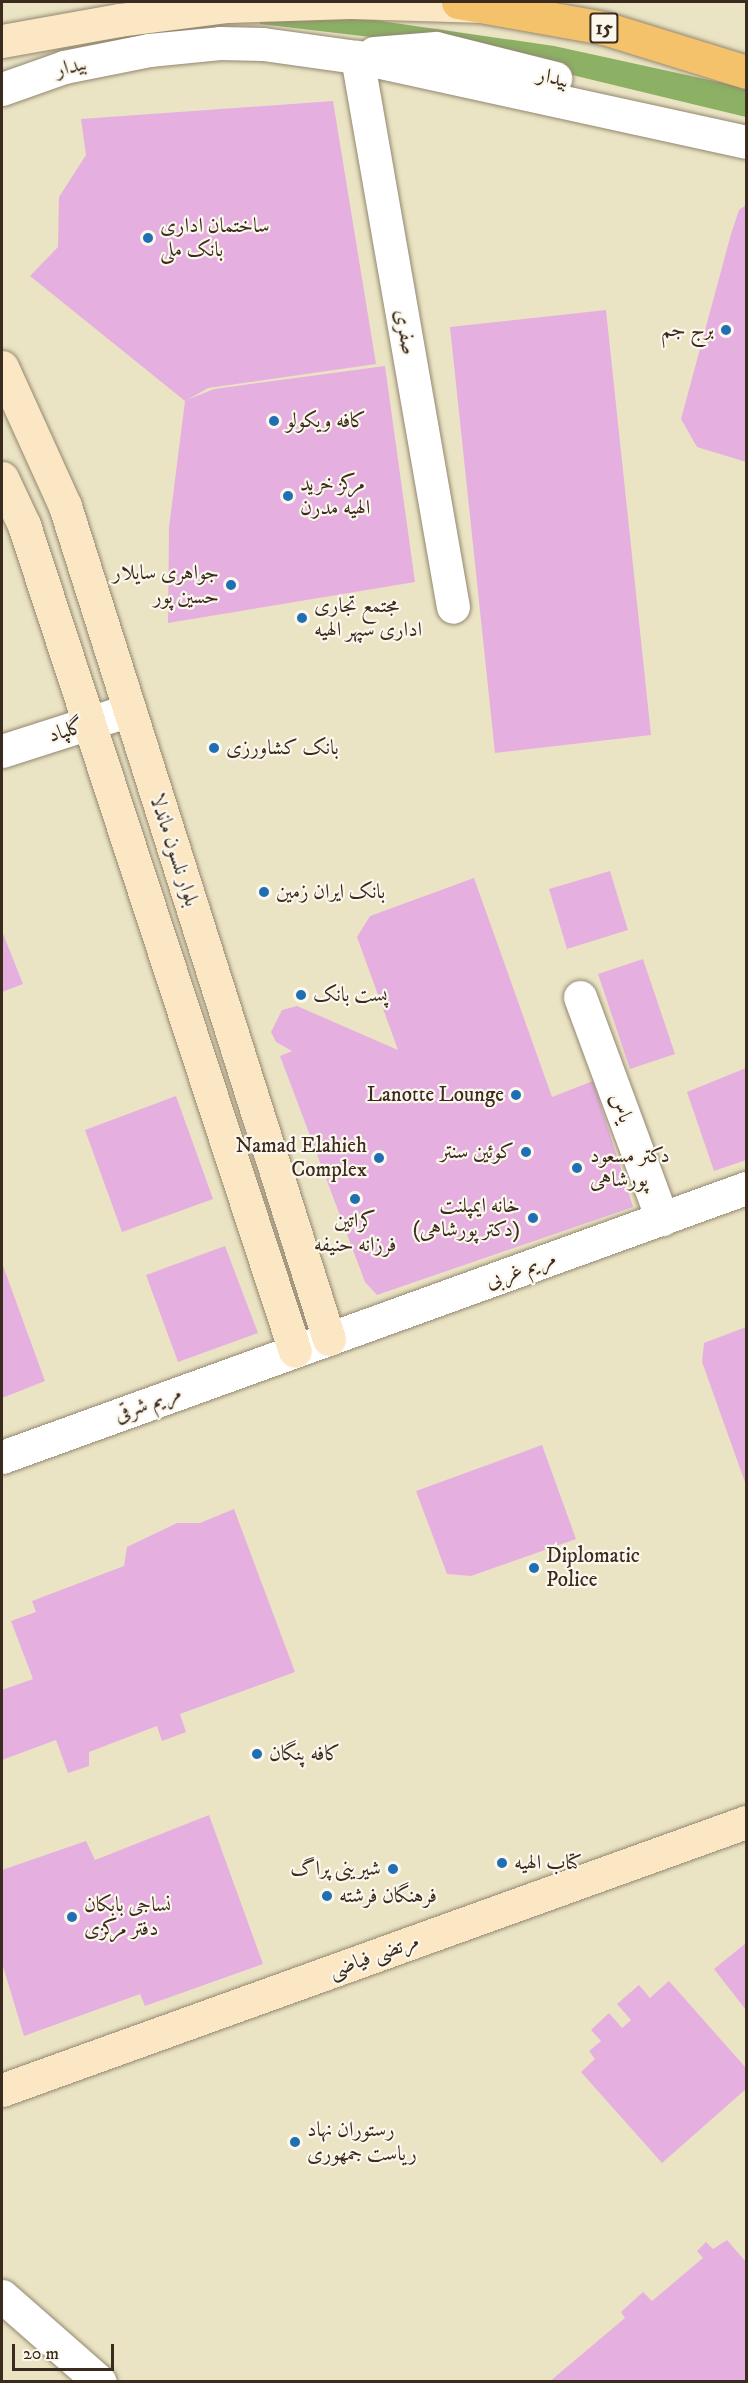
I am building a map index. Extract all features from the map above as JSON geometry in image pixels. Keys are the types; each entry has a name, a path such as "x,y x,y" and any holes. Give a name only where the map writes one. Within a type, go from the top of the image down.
{"highway":[{"name":"15","path":"472,4 604,28 747,72"}],"main road":[{"path":"2,41 119,20 227,6 350,2 472,4"},
{"name":"بلوار نلسون ماندلا","path":"2,368 65,506 329,1339"},
{"name":"بلوار نلسون ماندلا","path":"2,478 24,525 295,1351"},
{"name":"مرتضی فیاضی","path":"2,2090 747,1822"}],"street":[{"name":"بیدار","path":"2,89 64,68 196,45 263,44 357,57 747,142"},
{"name":"بیدار","path":"357,57 386,50 436,48 747,125"},
{"name":"صفری","path":"357,57 453,607"},
{"name":"گلپاد","path":"2,751 130,710"},
{"name":"یاس","path":"580,997 662,1219"},
{"name":"مریم غربی","path":"295,1351 747,1188"},
{"name":"مریم شرقی","path":"2,1457 295,1351"},
{"path":"2,2296 100,2382"}],"green space":[{"path":"261,11 360,18 554,46 746,88 746,117 510,60 379,38 260,24"}],"building":[{"path":"333,101 376,364 208,388 187,400 214,389 385,366 415,582 168,623 169,527 185,401 30,276 58,247 59,197 86,155 81,119"},
{"name":"برج جم","path":"746,205 746,462 697,447 681,419 731,234 739,210"},
{"path":"606,310 651,735 495,753 450,327"},
{"path":"610,871 628,930 567,949 549,889"},
{"path":"474,878 552,1097 593,1081 633,1207 377,1295 365,1282 280,1056 292,1051 276,1042 271,1032 282,1010 297,1006 398,1050 357,937 370,916"},
{"path":"2,931 23,984 2,992"},
{"path":"643,959 675,1054 630,1069 598,974"},
{"path":"746,1068 746,1160 714,1171 687,1092"},
{"path":"176,1096 213,1199 122,1232 85,1130"},
{"path":"225,1246 258,1333 178,1362 146,1275"},
{"path":"2,1263 45,1381 2,1398"},
{"path":"746,1327 746,1485 702,1362 704,1343"},
{"path":"542,1445 576,1539 471,1576 447,1574 416,1491"},
{"path":"234,1509 295,1672 180,1714 186,1732 162,1741 157,1726 89,1752 89,1766 68,1773 56,1740 2,1760 2,1690 33,1679 11,1621 36,1612 32,1601 124,1566 127,1547 177,1523 200,1523"},
{"path":"209,1815 263,1964 145,2006 140,1994 24,2036 2,1963 2,1870 86,1841 95,1860"},
{"path":"746,1943 746,2010 714,1969"},
{"path":"669,1981 746,2068 746,2089 662,2163 581,2072 595,2059 589,2051 601,2041 591,2030 609,2013 622,2028 631,2020 617,2004 639,1985 650,1998"},
{"path":"727,2240 746,2262 746,2382 549,2382 625,2318 621,2312 643,2292 652,2301 703,2258 697,2251 706,2242 713,2249"}],"place":[{"name":"ساختمان اداری بانک ملی","path":"148,238"},
{"name":"برج جم","path":"726,330"},
{"name":"کافه ویکولو","path":"274,421"},
{"name":"مرکز خرید الهیه مدرن","path":"288,496"},
{"name":"جواهری سایلار حسین پور","path":"231,585"},
{"name":"مجتمع تجاری اداری سپهر الهیه","path":"302,618"},
{"name":"بانک کشاورزی","path":"214,748"},
{"name":"بانک ایران زمین","path":"264,892"},
{"name":"پست بانک","path":"301,995"},
{"name":"Lanotte Lounge","path":"516,1095"},
{"name":"کوئین سنتر","path":"526,1152"},
{"name":"Namad Elahieh Complex","path":"379,1158"},
{"name":"دکتر مسعود پورشاهی","path":"577,1168"},
{"name":"کراتین فرزانه حنیفه","path":"355,1199"},
{"name":"خانه ایمپلنت (دکتر پورشاهی)","path":"533,1218"},
{"name":"Diplomatic Police","path":"534,1568"},
{"name":"کافه پنگان","path":"257,1754"},
{"name":"کتاب الهیه","path":"502,1863"},
{"name":"شیرینی پراگ","path":"393,1869"},
{"name":"فرهنگان فرشته","path":"327,1896"},
{"name":"نساجی بابکان دفتر مرکزی","path":"72,1917"},
{"name":"رستوران نهاد ریاست جمهوری","path":"295,2142"}]}
